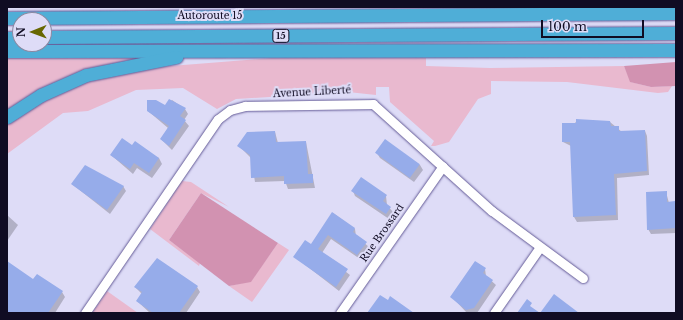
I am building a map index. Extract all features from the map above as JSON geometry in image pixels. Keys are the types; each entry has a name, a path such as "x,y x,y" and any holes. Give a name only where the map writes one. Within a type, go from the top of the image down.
{"highway":[{"name":"Autoroute 15","path":"7,18 676,13"},
{"name":"Autoroute 15","path":"52,38 676,33"},
{"path":"7,51 204,53 676,50"},
{"path":"7,117 41,95 86,75 204,53"}],"street":[{"name":"Avenue Liberté","path":"85,313 215,123 230,110 245,106 368,102 385,111 492,211 583,278"},
{"name":"Rue Brossard","path":"340,313 443,166"},
{"path":"494,313 540,247"}],"shaded area":[{"path":"152,56 127,61 7,113 7,58"},
{"path":"272,58 426,58 426,66 490,68 624,66 631,82 651,87 672,86 668,92 658,93 567,82 491,81 491,94 478,99 449,142 435,146 431,146 434,141 390,102 389,87 376,87 376,95 348,92 236,99 217,109 183,88 136,90 88,111 63,113 7,154 7,124 47,98 91,79 133,69"},
{"path":"676,62 676,86 651,87 630,82 624,66"},
{"path":"182,181 191,182 229,207 201,193 169,240 200,263 199,266 150,229"},
{"path":"201,193 278,243 251,282 229,286 169,240"},
{"path":"278,243 289,250 252,302 229,286 251,281"},
{"path":"107,291 138,313 92,313"}],"building":[{"path":"169,99 186,108 180,116 186,120 169,146 160,139 169,126 147,111 147,100 156,100 165,105"},
{"path":"576,119 610,121 611,126 619,126 619,131 645,130 647,171 614,174 616,215 573,217 570,142 562,142 562,123 576,123"},
{"path":"275,131 276,142 306,141 308,174 313,174 313,183 284,184 284,176 251,178 250,155 237,146 247,132"},
{"path":"122,138 132,145 135,141 159,158 149,173 134,163 130,169 110,155"},
{"path":"385,139 420,164 410,178 375,153"},
{"path":"85,165 124,186 107,210 71,184"},
{"path":"361,177 387,195 383,201 391,207 386,214 351,191"},
{"path":"667,191 667,202 675,201 676,228 647,230 646,192"},
{"path":"332,212 355,228 353,232 367,242 357,255 328,235 318,249 348,269 336,287 293,257 305,240 311,244"},
{"path":"157,258 198,286 179,313 153,313 136,301 142,292 134,287"},
{"path":"7,261 33,279 37,274 63,291 48,313 7,313"},
{"path":"475,261 486,268 483,273 493,280 474,308 466,310 450,297"},
{"path":"554,294 579,313 540,313"},
{"path":"380,295 388,300 390,296 414,313 367,313"},
{"path":"527,299 532,303 530,306 540,313 517,313"}]}
